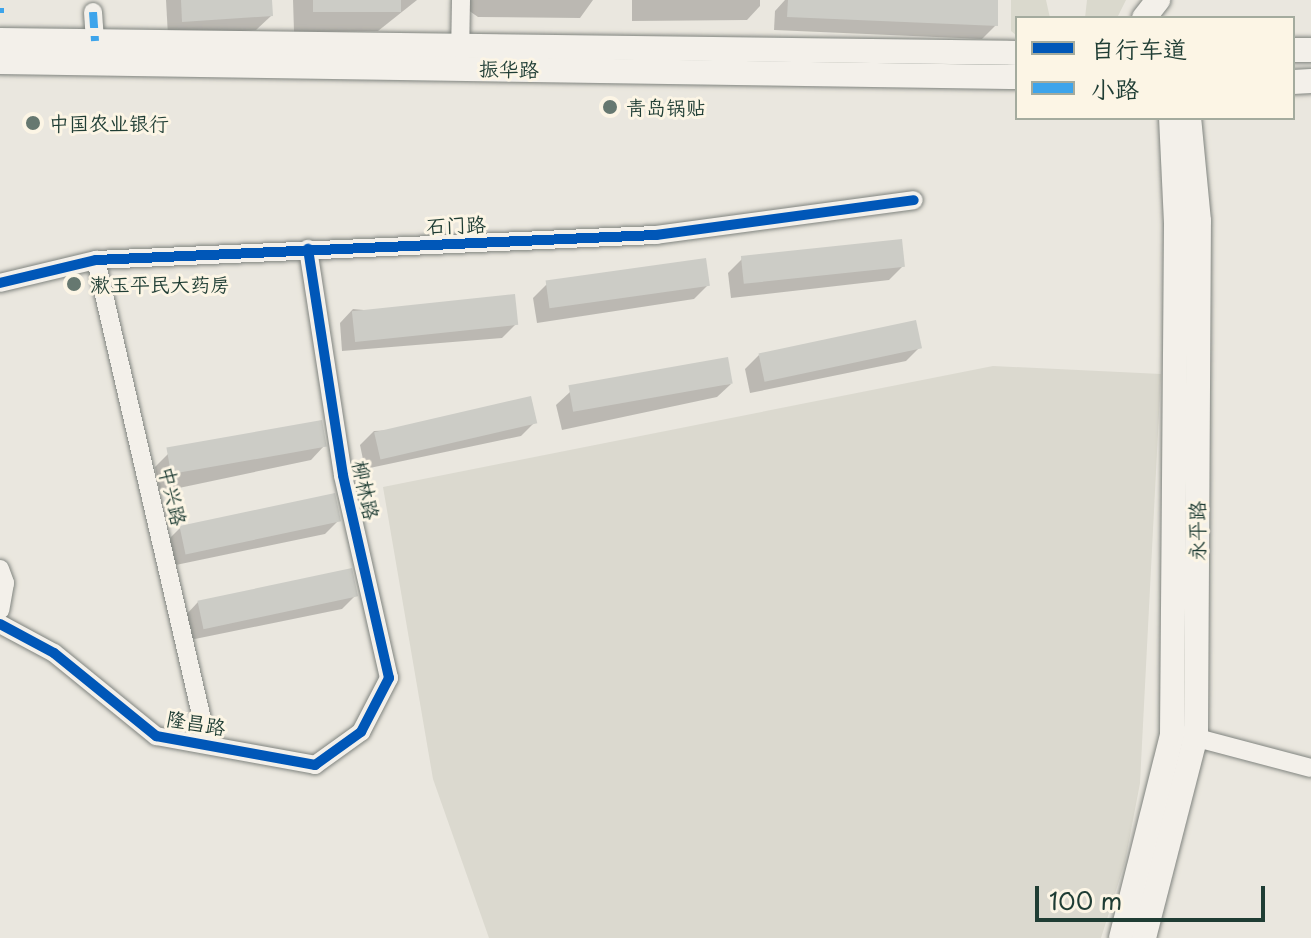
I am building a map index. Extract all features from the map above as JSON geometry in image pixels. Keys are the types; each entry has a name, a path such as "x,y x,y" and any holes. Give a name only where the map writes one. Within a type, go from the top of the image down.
{"main road":[{"path":"1146,16 1159,0"},
{"name":"振华路","path":"0,40 95,41 460,58 1015,77"},
{"name":"振华路","path":"0,62 1015,53"},
{"name":"永平路","path":"1121,938 1184,735 1176,223 1171,120"},
{"name":"永平路","path":"1144,938 1184,735 1199,221 1189,120"}],"street":[{"path":"460,58 461,0"},
{"path":"93,12 95,41"},
{"name":"石门路","path":"0,283 96,260 656,235 914,200"},
{"name":"柳林路","path":"308,249 343,475 389,678 361,732"},
{"name":"中兴路","path":"96,260 207,742"},
{"path":"0,569 5,583 0,610"},
{"name":"隆昌路","path":"0,624 54,653 156,736 207,742 315,765 361,732"},
{"path":"1184,735 1311,768"}],"shaded area":[{"path":"1011,0 1046,0 1050,16 1015,16 1015,34 1011,31"},
{"path":"1087,0 1126,0 1118,16 1085,16"},
{"path":"993,366 1161,374 1140,783 1125,862 1101,938 489,938 433,779 383,487"}],"building":[{"path":"181,0 272,0 273,16 182,22"},
{"path":"313,0 401,0 401,12 313,12"},
{"path":"788,0 998,0 998,26 787,17"},
{"path":"902,239 905,267 744,284 741,256"},
{"path":"706,258 710,286 549,308 546,281"},
{"path":"515,294 518,325 355,342 352,311"},
{"path":"916,320 922,348 765,382 759,353"},
{"path":"728,357 733,384 573,412 568,385"},
{"path":"531,396 537,423 380,459 374,432"},
{"path":"322,420 327,447 171,474 166,447"},
{"path":"335,493 341,521 186,554 179,526"},
{"path":"352,568 358,596 203,629 197,601"}],"marked path":[{"path":"0,8 0,13"},
{"path":"93,12 95,41"}],"cycle path":[{"path":"0,283 96,260 656,235 914,200"},
{"path":"0,624 54,653 156,736 315,765 361,732 389,678 343,475 308,249"}],"place":[{"name":"青岛锅贴","path":"610,107"},
{"name":"中国农业银行","path":"33,123"},
{"name":"漱玉平民大药房","path":"74,284"}]}
